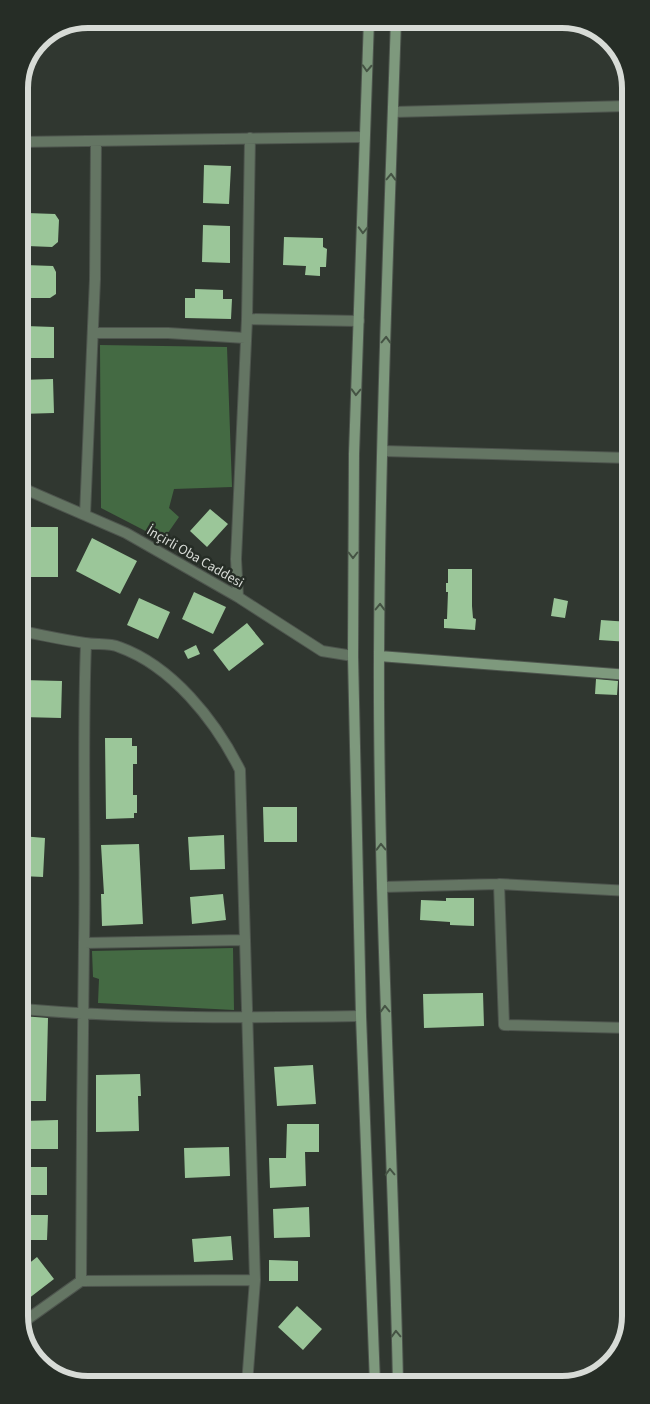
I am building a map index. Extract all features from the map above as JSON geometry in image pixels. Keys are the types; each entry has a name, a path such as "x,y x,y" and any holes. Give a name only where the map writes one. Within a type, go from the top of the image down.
{"main road":[{"path":"369,28 364,137 364,216 354,454 353,656 361,1016 375,1376"},
{"path":"396,28 379,656 382,887 398,1376"},
{"path":"379,656 622,674"}],"street":[{"path":"393,112 622,106"},
{"path":"28,142 364,137"},
{"path":"238,597 236,559 247,319 250,138"},
{"path":"85,515 93,333 96,141"},
{"path":"247,319 359,321"},
{"path":"93,333 168,333 245,338"},
{"path":"383,451 622,458"},
{"name":"İnçirli Oba Caddesi","path":"28,490 126,533 238,597 322,651 353,656"},
{"path":"28,632 86,644 117,646 149,660 178,683 227,744 240,770 255,1280 248,1376"},
{"path":"81,1281 84,943 83,719 86,644"},
{"path":"382,887 499,884 622,891"},
{"path":"499,884 504,1025 622,1028"},
{"path":"84,943 244,940"},
{"path":"27,1009 82,1014 247,1018 361,1016"},
{"path":"27,1319 81,1281 255,1280"}],"green space":[{"path":"100,345 227,347 232,487 174,489 169,508 179,517 163,540 101,508"},
{"path":"233,948 234,1010 98,1003 99,979 93,977 92,951"}],"building":[{"path":"204,165 231,166 229,204 203,203"},
{"path":"28,213 55,214 59,220 58,242 52,247 28,246"},
{"path":"203,225 230,226 230,263 202,262"},
{"path":"284,237 323,238 323,247 327,249 326,267 320,267 320,276 305,275 306,266 283,265"},
{"path":"28,265 53,266 56,272 56,294 50,298 28,298"},
{"path":"195,289 223,290 223,299 232,299 231,319 185,318 185,298 195,298"},
{"path":"28,326 54,327 54,358 28,358"},
{"path":"53,379 54,413 28,414 28,380"},
{"path":"210,509 228,524 207,547 190,531"},
{"path":"28,527 58,527 58,577 28,577"},
{"path":"92,538 137,561 120,594 76,571"},
{"path":"448,569 472,569 472,606 473,618 476,619 475,630 444,628 444,619 447,619 448,592 446,592 446,583 448,583"},
{"path":"194,592 226,607 213,634 182,619"},
{"path":"139,598 170,612 158,639 127,625"},
{"path":"554,598 568,601 565,618 551,616"},
{"path":"601,620 622,622 622,642 599,640"},
{"path":"247,623 264,644 229,671 213,650"},
{"path":"196,645 200,654 188,659 184,651"},
{"path":"596,679 618,681 617,695 595,694"},
{"path":"28,680 62,681 61,718 27,717"},
{"path":"105,738 132,738 132,746 137,746 137,764 133,764 133,795 137,795 137,813 134,813 134,818 106,819"},
{"path":"263,807 297,807 297,842 264,842"},
{"path":"224,835 225,869 190,870 188,837"},
{"path":"27,837 45,838 43,877 27,876"},
{"path":"139,844 143,924 102,926 101,894 104,894 101,845"},
{"path":"223,894 226,920 192,924 190,897"},
{"path":"446,898 474,898 474,926 450,925 450,922 420,920 421,900 446,901"},
{"path":"483,993 484,1026 424,1028 423,994"},
{"path":"27,1016 48,1018 46,1101 27,1101"},
{"path":"313,1065 316,1104 277,1106 274,1067"},
{"path":"140,1074 141,1096 138,1096 139,1131 96,1132 96,1075"},
{"path":"58,1120 58,1149 27,1149 27,1121"},
{"path":"287,1124 319,1124 319,1152 305,1152 306,1186 270,1188 269,1158 286,1158"},
{"path":"229,1147 230,1176 185,1178 184,1148"},
{"path":"27,1167 47,1167 47,1195 27,1195"},
{"path":"309,1207 310,1237 274,1238 273,1209"},
{"path":"27,1215 48,1215 47,1240 27,1240"},
{"path":"231,1236 233,1260 194,1262 192,1239"},
{"path":"37,1257 54,1279 28,1299 27,1298 27,1265"},
{"path":"269,1260 298,1261 298,1281 269,1281"},
{"path":"297,1306 322,1329 303,1350 278,1327"}]}
